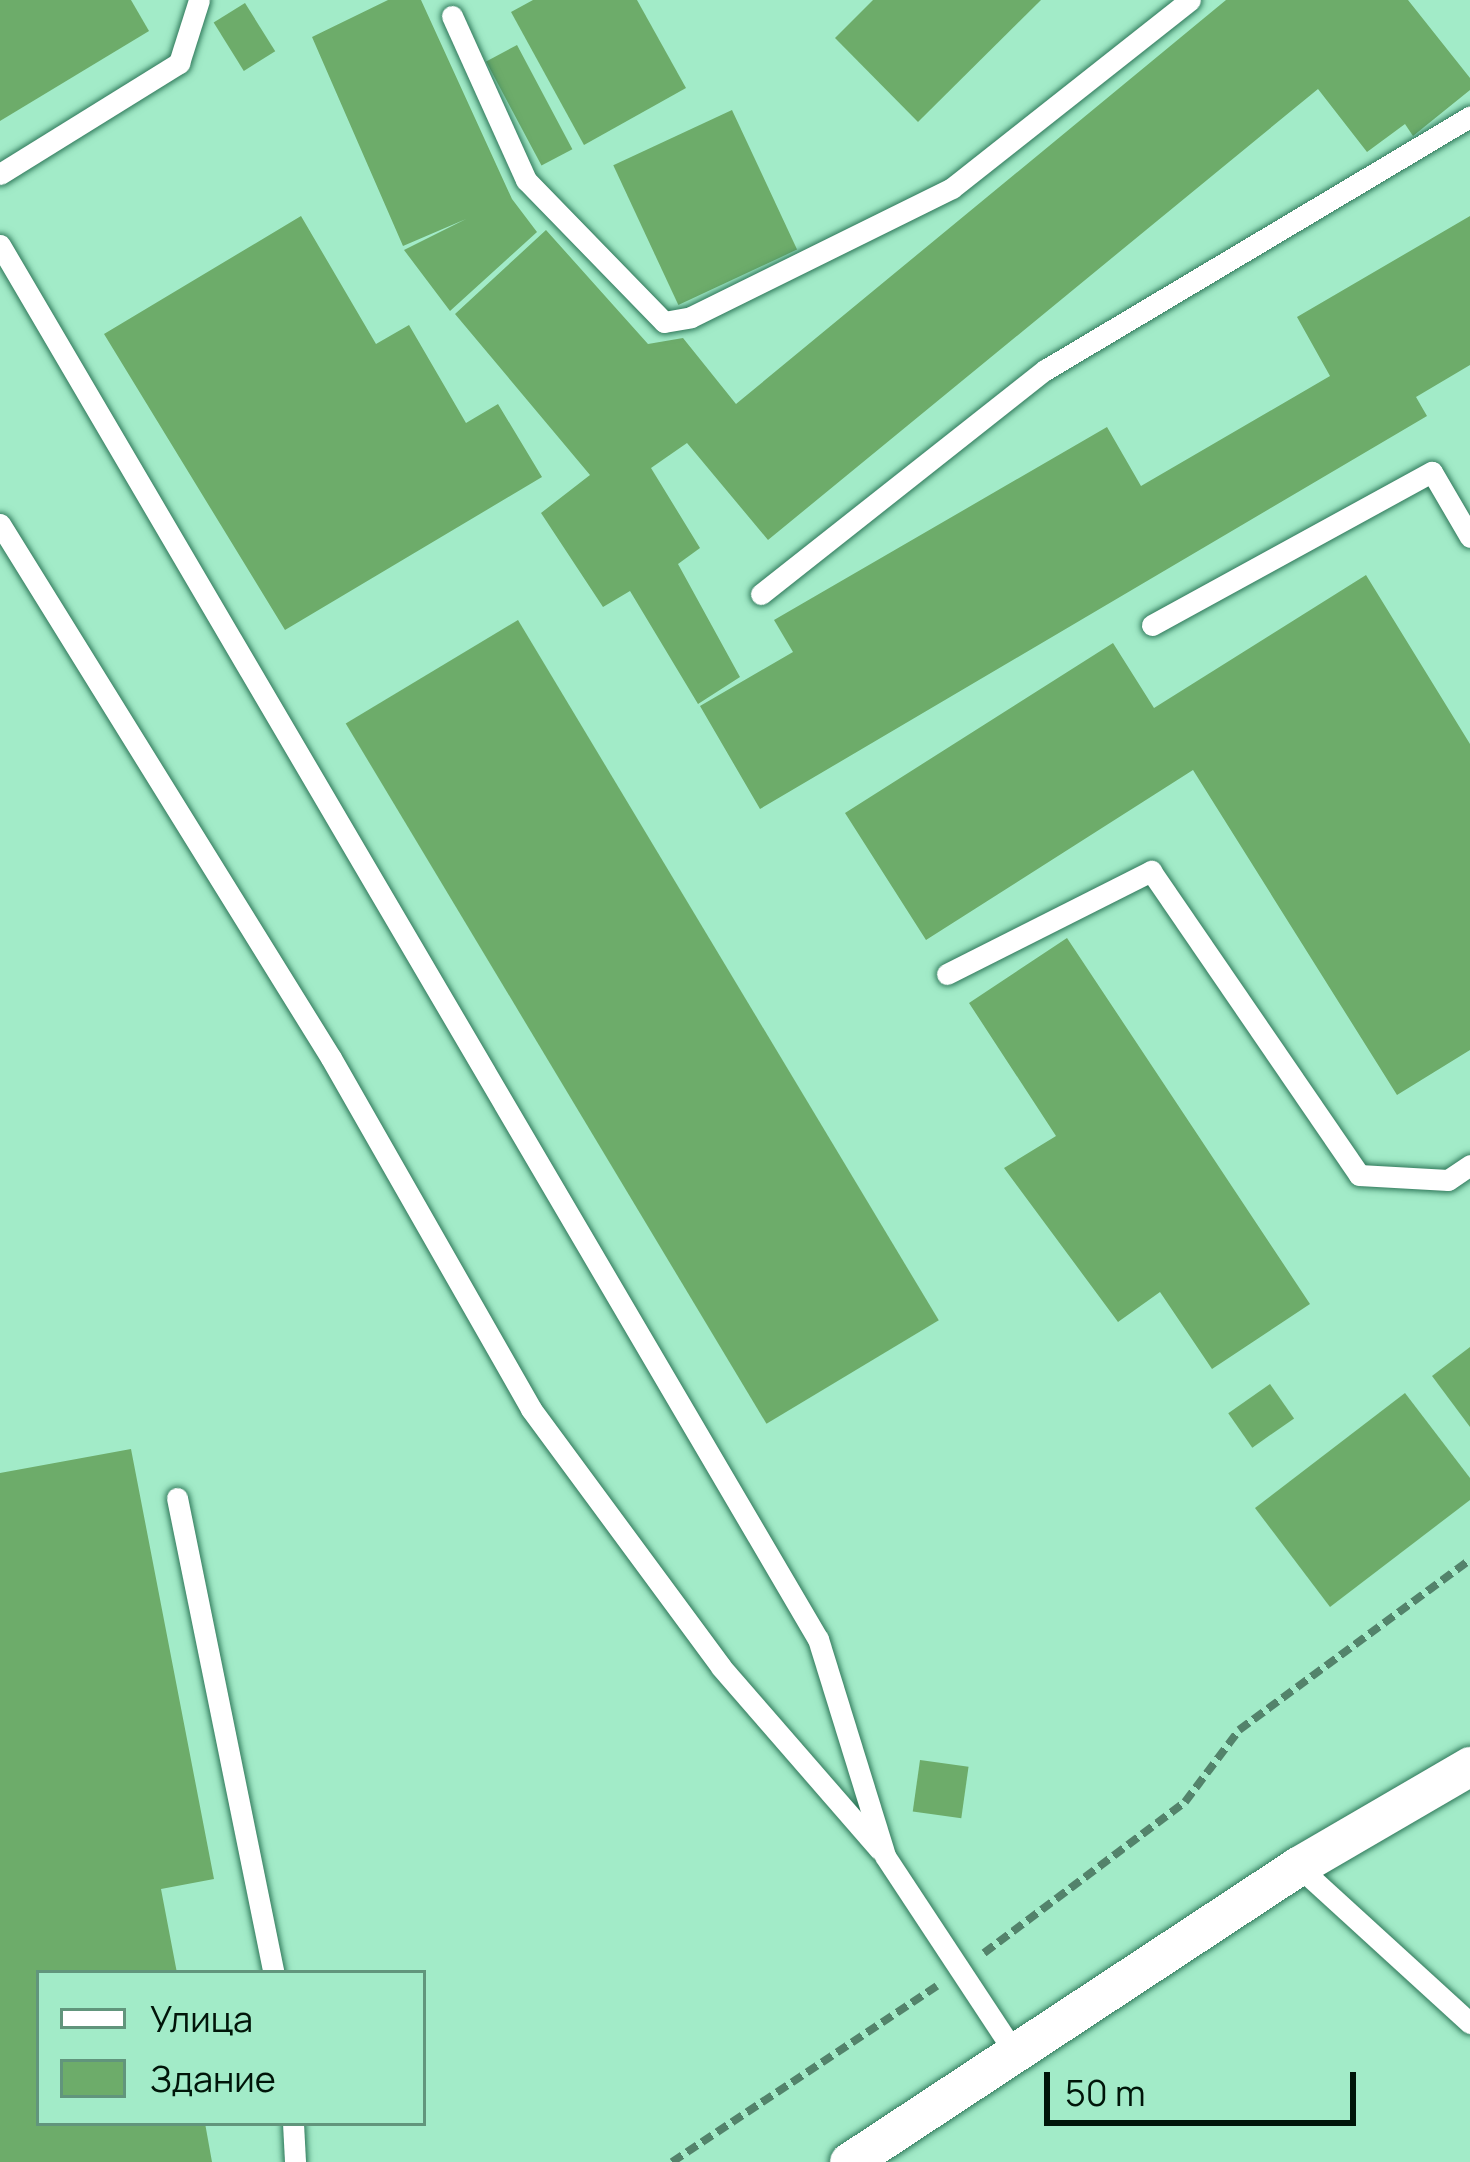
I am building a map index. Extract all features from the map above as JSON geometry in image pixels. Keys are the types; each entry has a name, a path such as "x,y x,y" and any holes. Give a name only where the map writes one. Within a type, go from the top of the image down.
{"street":[{"path":"849,2162 1298,1866 1470,1766"}],"lane":[{"path":"0,174 179,63 199,0"},
{"path":"452,16 526,180 664,322 692,317 952,188 1190,0"},
{"path":"761,594 1045,370 1470,117"},
{"path":"0,245 818,1639 885,1856"},
{"path":"1153,626 1432,472 1470,537"},
{"path":"0,524 331,1058 531,1408 722,1666 885,1856 957,1973 1014,2052"},
{"path":"946,974 1151,871 1359,1175 1448,1180 1470,1165"},
{"path":"177,1498 273,1970"},
{"path":"1298,1866 1470,2023"},
{"path":"293,2126 295,2162"}],"path":[{"path":"672,2162 957,1973 1185,1802 1239,1730 1470,1560"}],"building":[{"path":"0,0 131,0 149,31 0,121"},
{"path":"388,0 421,0 512,199 537,232 450,311 404,250 466,219 403,246 312,37"},
{"path":"533,0 637,0 686,88 584,145 511,12"},
{"path":"873,0 1041,0 918,122 835,38"},
{"path":"1226,0 1408,0 1470,78 1470,90 1413,136 1405,124 1367,152 1318,89 768,540 687,443 651,468 700,548 678,564 740,677 698,704 630,591 603,607 541,513 590,475 455,314 546,230 648,344 683,338 736,404"},
{"path":"245,3 275,51 244,71 214,23"},
{"path":"517,45 572,149 541,166 486,61"},
{"path":"732,110 797,250 678,305 613,165"},
{"path":"301,216 376,344 409,325 466,423 498,404 542,477 285,630 104,334"},
{"path":"1470,216 1470,365 1416,397 1427,416 760,809 700,706 793,652 774,620 1107,427 1141,486 1330,376 1297,317"},
{"path":"1366,575 1470,744 1470,1050 1397,1095 1193,770 926,940 845,813 1113,643 1154,708"},
{"path":"518,620 939,1320 766,1424 346,724"},
{"path":"1067,938 1310,1304 1212,1369 1160,1292 1118,1322 1004,1168 1056,1136 969,1003"},
{"path":"1470,1347 1470,1427 1432,1376"},
{"path":"1270,1384 1294,1418 1252,1448 1228,1413"},
{"path":"1405,1393 1470,1478 1470,1500 1330,1607 1255,1508"},
{"path":"131,1449 214,1879 161,1889 176,1970 36,1970 36,2126 206,2126 212,2162 0,2162 0,1473"},
{"path":"920,1760 969,1767 961,1818 913,1811"}]}
